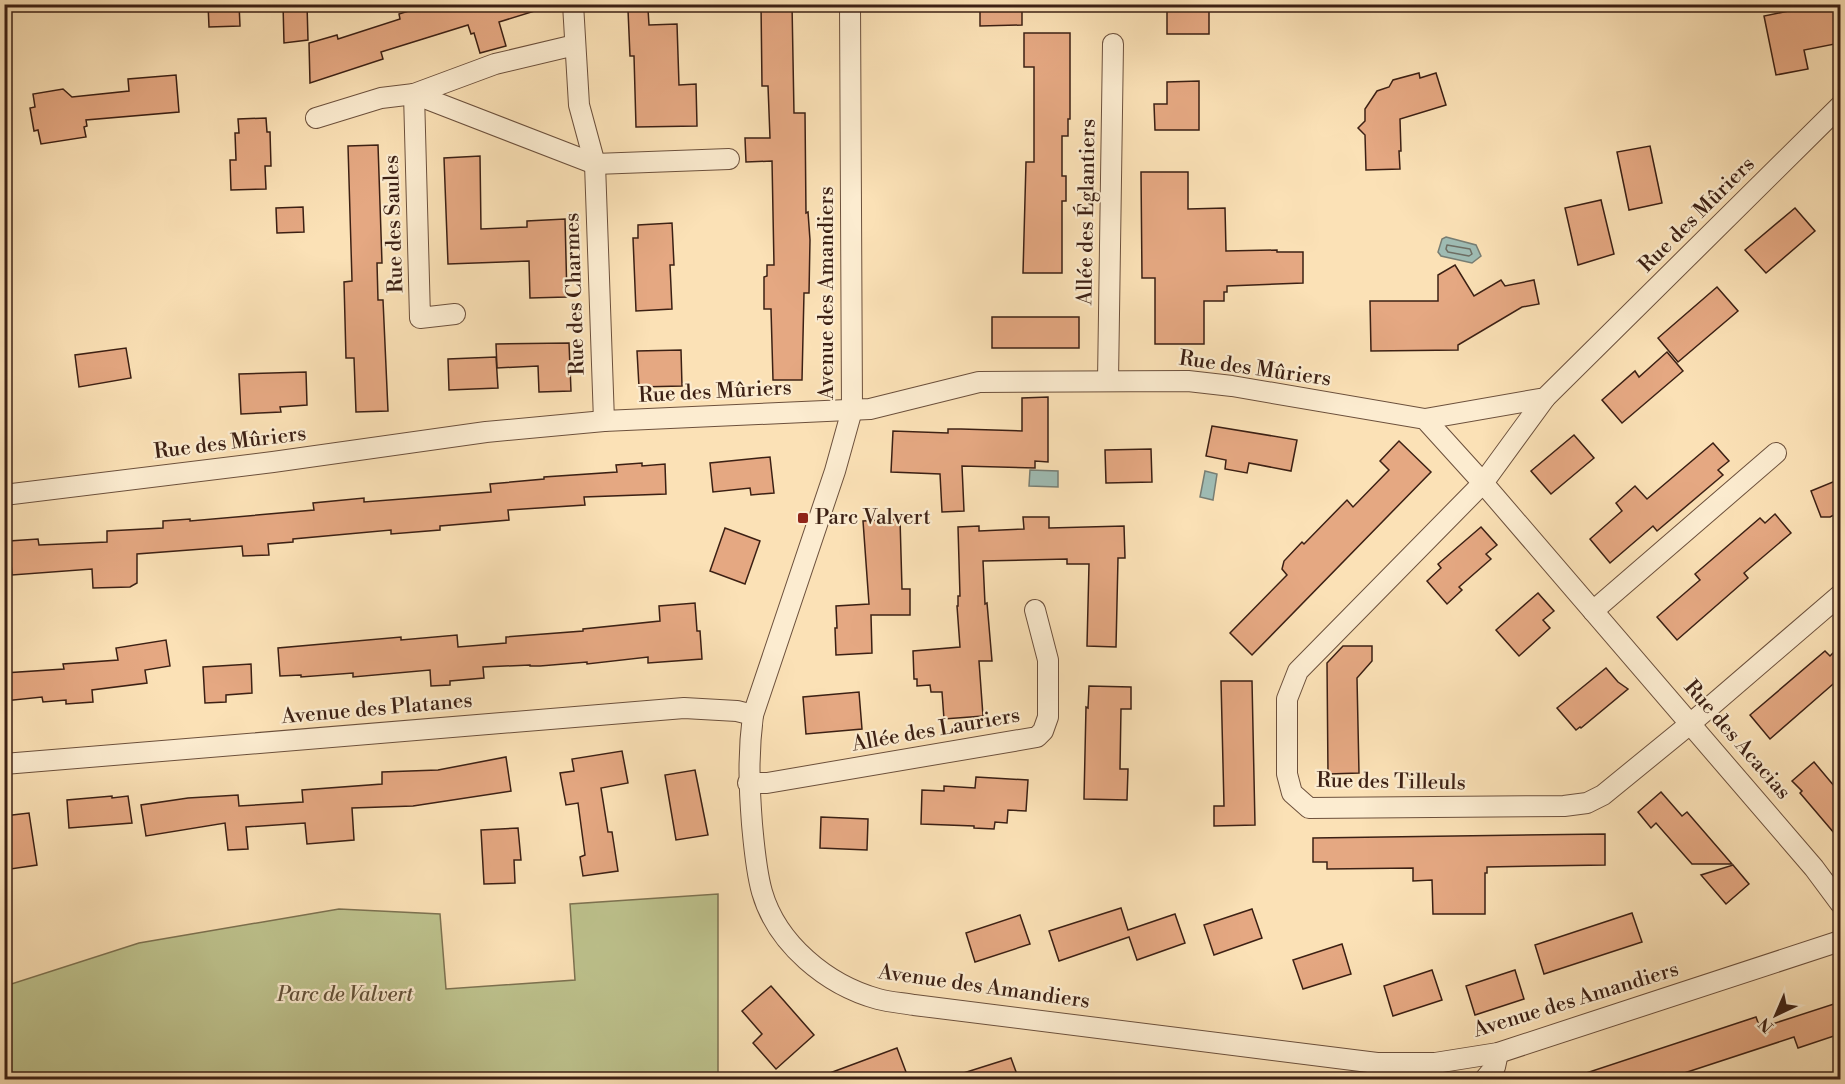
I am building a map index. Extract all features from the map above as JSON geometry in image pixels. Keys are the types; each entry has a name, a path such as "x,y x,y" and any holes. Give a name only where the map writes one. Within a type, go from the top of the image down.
{"street":[{"name":"Rue des Charmes","path":"573,4 579,105 595,164 604,421"},
{"name":"Avenue des Amandiers","path":"850,4 852,410 835,471 753,715 749,747 748,783 753,837 762,892 774,919 792,945 815,967 840,984 878,999 914,1005 1377,1063 1435,1063 1498,1053 1840,941"},
{"name":"Allée des Églantiers","path":"1108,381 1113,44"},
{"path":"316,118 381,98 414,94 495,64 574,45"},
{"path":"414,94 595,164 729,159"},
{"name":"Rue des Saules","path":"414,94 420,318 455,314"},
{"name":"Rue des Mûriers","path":"4,495 273,462 486,432 604,421 870,408 980,382 1188,381 1232,386 1425,419 1545,398 1840,106"},
{"name":"Rue des Tilleuls","path":"1545,398 1483,483 1298,670 1287,699 1287,774 1292,793 1310,808 1564,806 1587,803 1603,795 1690,724 1840,596"},
{"path":"1425,419 1483,483"},
{"path":"1593,611 1776,453"},
{"name":"Rue des Acacias","path":"1483,483 1815,868 1840,903"},
{"name":"Allée des Lauriers","path":"748,783 767,783 1037,736 1043,731 1048,717 1048,660 1035,610"},
{"name":"Avenue des Platanes","path":"4,764 684,708 737,711 753,715"},
{"path":"1484,1080 1495,1067 1498,1053"}],"green space":[{"name":"Parc de Valvert","path":"718,894 718,1079 5,1079 5,986 139,943 339,909 440,914 446,989 575,980 570,904"}],"water":[{"path":"1446,237 1476,245 1481,256 1472,263 1441,256 1438,252 1442,239"},
{"path":"1030,470 1058,471 1058,487 1029,486"},
{"path":"1205,471 1217,474 1213,500 1200,497"}],"building":[{"path":"208,4 239,4 240,26 209,27"},
{"path":"283,4 307,4 308,40 284,43"},
{"path":"431,4 538,4 538,10 499,22 506,46 480,53 474,33 471,34 468,25 381,52 383,59 310,83 309,43 337,35 338,39 400,19 399,14"},
{"path":"761,4 792,4 794,113 805,113 806,213 808,212 810,240 809,293 804,293 802,380 773,380 771,309 764,309 764,277 767,276 767,265 774,265 772,161 746,162 745,138 770,138 768,86 762,86"},
{"path":"980,4 1022,4 1022,25 980,26"},
{"path":"1167,4 1209,5 1209,34 1167,34"},
{"path":"1808,4 1833,4 1840,43 1804,50 1808,69 1776,75 1764,16 1808,7"},
{"path":"648,9 649,25 677,24 679,85 696,84 697,126 636,127 634,56 630,56 628,10"},
{"path":"1024,33 1070,33 1070,119 1068,119 1068,136 1062,136 1062,176 1066,176 1066,201 1062,201 1062,273 1023,273 1026,162 1034,162 1034,67 1024,67"},
{"path":"1419,73 1420,78 1436,73 1446,105 1400,119 1400,169 1366,170 1365,135 1358,128 1365,121 1365,109 1377,91 1389,87 1393,80"},
{"path":"176,75 179,112 86,120 87,126 84,127 86,137 41,144 38,130 34,131 30,108 35,107 33,94 63,89 72,97 129,91 128,79"},
{"path":"1199,81 1199,130 1155,130 1154,104 1167,104 1167,82"},
{"path":"266,118 267,132 270,132 271,166 265,166 266,189 231,190 230,160 236,160 235,133 239,133 238,119"},
{"path":"378,145 382,263 377,263 378,300 383,300 388,411 356,412 354,358 346,358 344,282 352,281 348,146"},
{"path":"1650,146 1662,203 1629,210 1617,152"},
{"path":"480,156 481,229 527,227 527,221 565,219 567,297 530,298 529,261 448,264 444,158"},
{"path":"1141,172 1188,172 1188,209 1225,208 1226,251 1303,252 1303,283 1227,286 1224,301 1204,301 1204,344 1155,344 1155,278 1142,278"},
{"path":"1601,200 1614,254 1578,265 1565,208"},
{"path":"303,207 304,232 277,233 276,208"},
{"path":"1795,208 1815,231 1766,273 1745,250"},
{"path":"672,223 674,265 670,265 672,309 636,311 633,238 638,238 638,225"},
{"path":"1455,265 1474,296 1501,280 1505,286 1534,280 1539,304 1522,307 1458,345 1458,350 1371,351 1370,301 1438,301 1438,275"},
{"path":"1717,287 1738,311 1678,362 1658,338"},
{"path":"992,317 1079,317 1079,348 992,348"},
{"path":"569,343 571,391 539,392 538,366 497,368 496,344"},
{"path":"126,348 131,378 79,387 75,355"},
{"path":"681,350 682,386 639,387 637,351"},
{"path":"1667,352 1683,371 1622,423 1602,400 1635,371 1639,377"},
{"path":"496,357 498,388 449,390 448,359"},
{"path":"306,372 307,405 280,407 281,412 241,414 239,374"},
{"path":"1048,397 1048,462 1035,461 1035,468 962,466 964,511 942,512 940,474 891,472 893,431 948,433 948,429 1022,431 1022,398"},
{"path":"1212,426 1297,440 1291,471 1249,463 1247,473 1225,469 1226,460 1206,456"},
{"path":"1574,435 1594,458 1551,494 1531,471"},
{"path":"1399,441 1431,472 1252,655 1230,633 1287,575 1282,569 1284,561 1302,542 1304,544 1347,500 1353,507 1389,470 1380,461"},
{"path":"1713,443 1729,461 1718,470 1723,475 1657,531 1653,526 1610,563 1590,539 1622,511 1616,503 1635,486 1647,499"},
{"path":"1151,449 1152,482 1106,483 1105,450"},
{"path":"770,457 774,493 751,495 750,488 713,492 710,463"},
{"path":"642,463 642,466 665,464 666,494 584,497 585,505 508,510 509,520 440,526 440,530 391,534 391,530 293,539 293,542 268,544 269,555 243,556 242,546 137,554 137,583 130,587 93,588 92,569 12,575 9,541 38,539 39,545 107,542 107,531 163,528 163,521 190,519 190,521 314,510 313,503 364,498 364,502 491,492 490,484 544,479 544,477 617,472 616,465"},
{"path":"1840,479 1840,512 1830,517 1821,517 1811,491"},
{"path":"1775,514 1791,533 1744,573 1748,578 1677,640 1657,617 1700,580 1695,574 1760,518 1765,523"},
{"path":"1023,517 1049,517 1049,528 1124,526 1125,558 1118,558 1116,647 1087,646 1089,564 1067,564 1067,559 983,561 985,604 987,603 992,661 979,661 983,716 944,719 942,692 931,692 930,685 917,686 917,679 914,679 913,651 960,647 957,606 958,596 960,596 958,527 979,526 979,531 1024,529"},
{"path":"900,519 902,589 910,589 910,615 871,615 872,653 836,655 836,606 869,604 863,521"},
{"path":"1481,527 1497,545 1486,554 1491,559 1459,587 1462,590 1447,604 1427,581 1441,568 1438,564"},
{"path":"725,528 760,541 745,584 710,571"},
{"path":"1538,593 1554,611 1543,620 1550,628 1519,656 1496,630"},
{"path":"695,603 702,659 648,663 648,657 587,664 587,662 483,667 484,678 450,681 450,685 431,686 430,670 353,677 353,673 301,677 301,675 280,676 278,648 401,637 401,640 457,635 458,647 506,643 506,637 583,631 583,629 660,621 659,606"},
{"path":"166,640 170,666 145,670 147,683 92,690 93,702 66,704 66,700 43,702 42,697 4,701 4,673 64,669 63,664 118,660 116,648"},
{"path":"1343,646 1372,646 1372,661 1357,678 1359,773 1328,774 1327,663"},
{"path":"1840,646 1840,678 1770,739 1750,715 1825,651 1830,656"},
{"path":"251,664 252,693 226,695 226,702 205,703 203,667"},
{"path":"1606,668 1618,682 1628,689 1576,730 1557,708"},
{"path":"1221,681 1252,681 1255,825 1214,826 1214,806 1224,806"},
{"path":"1089,686 1131,687 1131,709 1121,709 1120,769 1128,769 1127,800 1084,799 1086,707 1088,708"},
{"path":"859,692 862,729 806,734 803,697"},
{"path":"622,751 628,783 601,788 608,832 612,832 618,871 583,876 580,857 585,855 578,803 566,805 560,773 574,771 572,759"},
{"path":"506,757 511,791 413,806 352,808 354,840 307,844 305,823 246,827 248,849 228,850 225,823 146,836 141,805 188,798 238,795 239,806 303,802 302,790 382,784 382,772 438,770"},
{"path":"1814,762 1840,793 1840,840 1792,781"},
{"path":"695,770 708,835 676,840 665,775"},
{"path":"976,777 1028,780 1026,811 1008,810 1007,823 995,822 994,829 921,824 922,790 944,791 944,786 975,788"},
{"path":"1661,792 1682,816 1687,812 1732,864 1692,864 1656,823 1651,828 1638,812"},
{"path":"112,796 112,798 128,796 132,823 69,828 67,800"},
{"path":"29,813 37,865 4,870 4,816"},
{"path":"821,817 868,819 867,850 820,848"},
{"path":"518,828 521,860 514,860 515,883 484,884 481,830"},
{"path":"1605,834 1605,865 1487,867 1485,914 1433,914 1432,880 1413,881 1413,868 1327,869 1327,862 1313,862 1313,838"},
{"path":"1733,865 1749,884 1726,904 1701,875"},
{"path":"1121,908 1128,930 1175,914 1185,943 1137,960 1129,937 1059,961 1049,931"},
{"path":"1252,909 1262,938 1214,955 1204,925"},
{"path":"1632,913 1642,942 1544,974 1535,945"},
{"path":"1020,915 1030,944 975,962 966,933"},
{"path":"1342,944 1351,974 1303,989 1293,960"},
{"path":"1432,970 1442,1000 1393,1016 1384,986"},
{"path":"1515,970 1524,999 1475,1015 1466,986"},
{"path":"771,986 814,1035 776,1069 753,1043 762,1034 742,1011"},
{"path":"1840,1002 1840,1034 1798,1048 1794,1037 1663,1080 1580,1080 1580,1075 1756,1017 1760,1028"},
{"path":"897,1048 909,1080 820,1080 819,1077"},
{"path":"1011,1058 1019,1080 958,1080 957,1075"}],"place":[{"name":"Parc Valvert","path":"803,518"}]}
